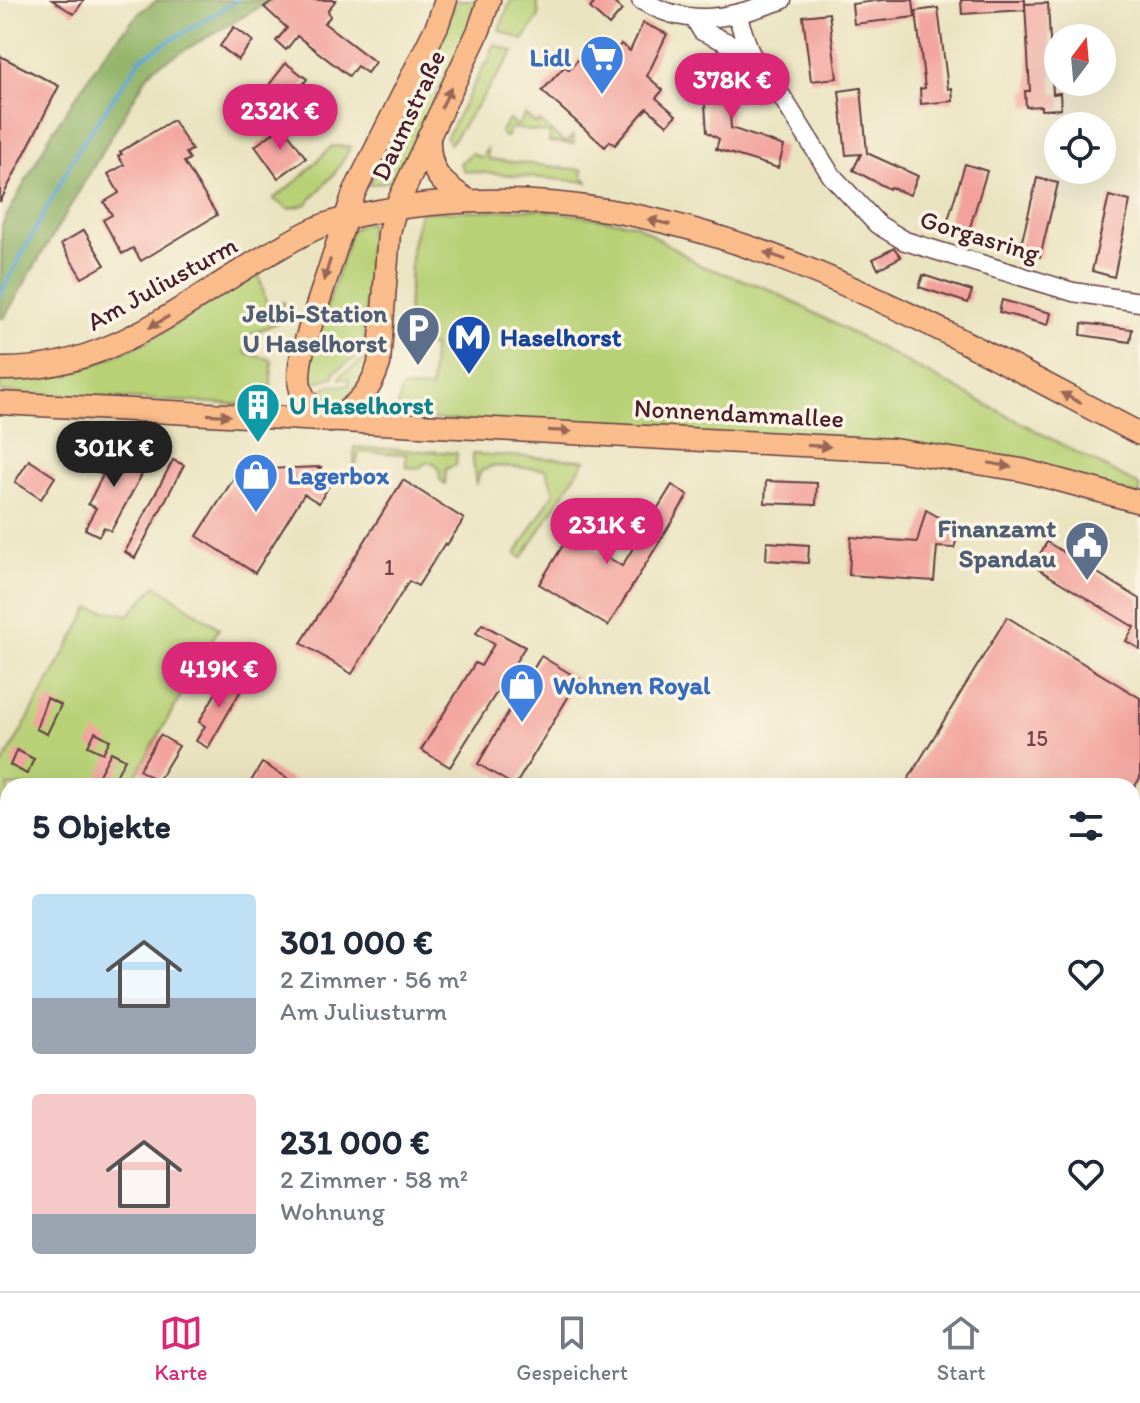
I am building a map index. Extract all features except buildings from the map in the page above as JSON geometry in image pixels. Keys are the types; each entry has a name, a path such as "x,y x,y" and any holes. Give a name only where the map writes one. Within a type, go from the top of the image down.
{"main road":[{"name":"Daumstraße","path":"446,0 437,26 367,165 345,220 298,370 299,384 306,402 314,412 330,421 359,402 372,385 379,364 389,233 395,209 479,30 489,0"},
{"path":"429,134 429,160 436,174 447,187 469,201"},
{"path":"395,209 469,201 552,204 605,211 677,227 774,255 896,307 1140,434"},
{"name":"Am Juliusturm","path":"0,369 50,366 106,350 153,326 296,239 328,224 395,209"},
{"path":"0,403 330,421"},
{"name":"Nonnendammallee","path":"330,421 894,450 1022,470 1140,502"}],"street":[{"path":"641,0 663,12 695,19 737,15 782,0"},
{"name":"Gorgasring","path":"737,15 750,53 831,175 877,224 905,241 1073,292 1140,302"},
{"name":"Gorgasring","path":"695,19 702,31 750,53"}],"green space":[{"path":"158,0 272,0 155,67 147,76 4,318 0,318 2,225 51,134 106,51 141,11"},
{"path":"457,0 480,0 469,29 395,180 369,185 432,63"},
{"path":"511,0 537,0 539,17 523,40 499,30"},
{"path":"494,44 514,52 450,144 446,138 487,65"},
{"path":"525,115 536,124 539,121 565,143 573,136 574,144 549,142 550,133 510,128 507,137 504,137 500,132 509,120 517,126"},
{"path":"332,146 351,147 335,173 307,204 289,209 273,199 298,180"},
{"path":"487,149 488,159 583,170 582,175 588,182 464,171 460,163 472,153 481,158"},
{"path":"537,209 635,224 702,266 769,289 1140,486 1140,496 1042,468 395,416 402,388 431,389 433,346 406,345 412,245 420,212"},
{"path":"370,222 363,353 334,372 334,377 308,384 306,370 352,229"},
{"path":"258,271 267,306 284,302 280,321 248,336 245,353 272,360 270,406 0,392 0,379 72,371 136,346"},
{"path":"369,357 368,372 344,402 326,403 312,393 329,386 349,385 349,379 340,379 341,375"},
{"path":"354,447 457,453 456,465 446,469 445,484 440,480 439,469 434,463 427,462 419,468 406,467 406,454 359,452 354,465"},
{"path":"472,454 585,460 522,558 516,554 554,492 546,469 492,466 481,471 476,485"},
{"path":"156,585 219,628 135,778 0,778 0,769 90,608 129,615"}],"waterway":[{"path":"0,295 79,148 141,58 238,0"}],"place":[{"name":"Lidl","path":"602,96"},
{"name":"Jelbi-Station U Haselhorst","path":"418,367"},
{"name":"Haselhorst","path":"469,376"},
{"name":"U Haselhorst","path":"258,444"},
{"name":"Lagerbox","path":"256,514"},
{"name":"Finanzamt Spandau","path":"1087,582"},
{"name":"Wohnen Royal","path":"522,724"}]}
